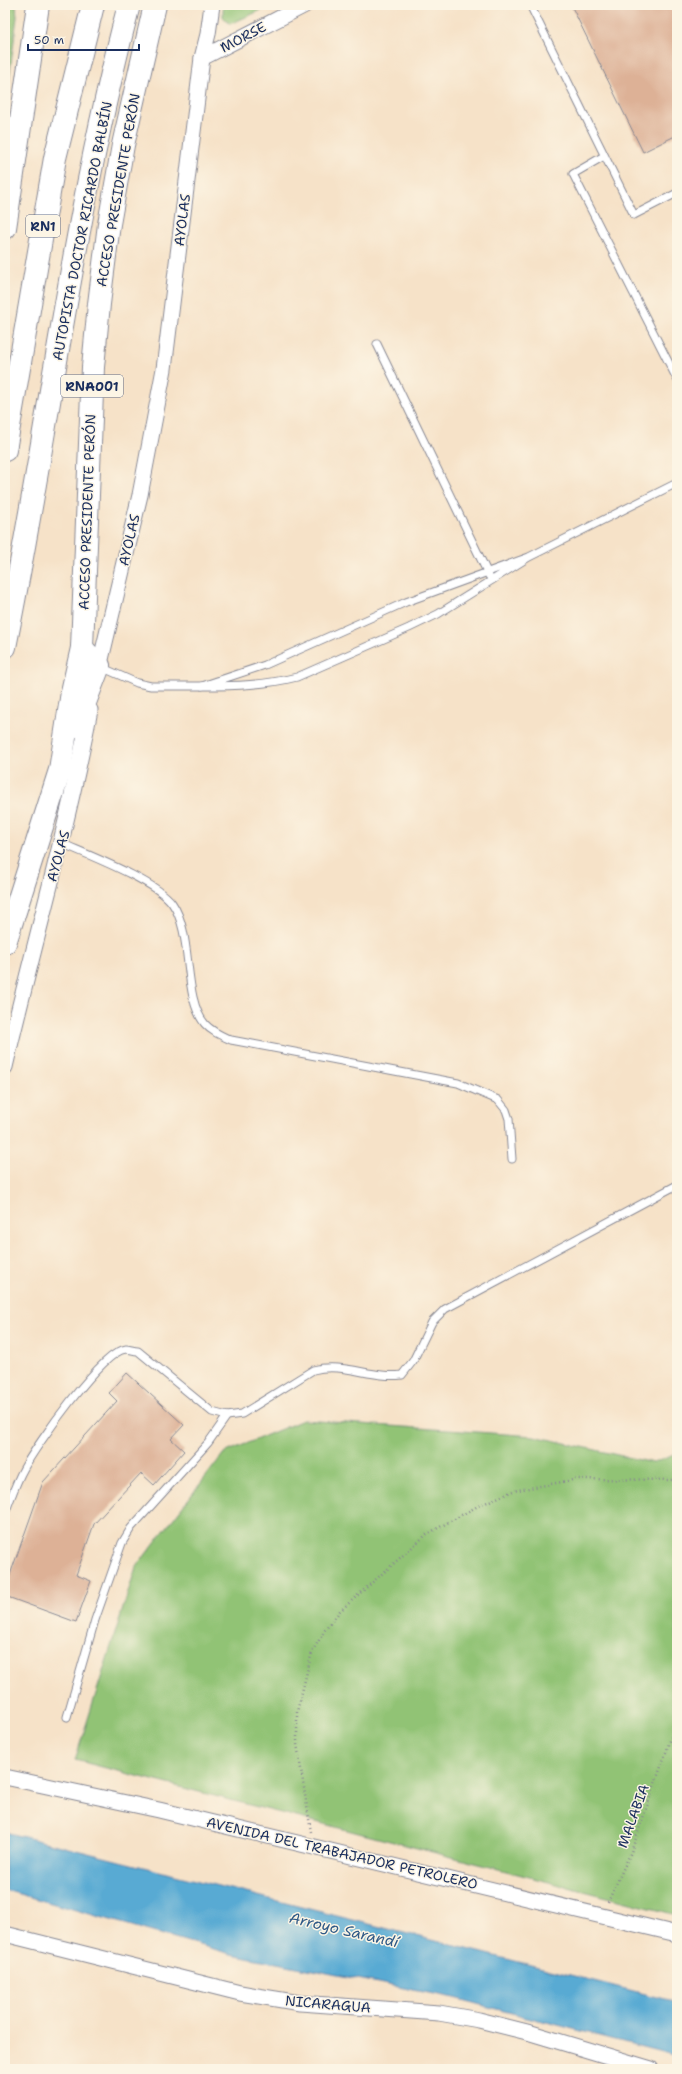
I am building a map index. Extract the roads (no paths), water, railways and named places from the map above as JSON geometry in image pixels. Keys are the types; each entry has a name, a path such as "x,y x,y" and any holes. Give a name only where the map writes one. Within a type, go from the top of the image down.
{"highway":[{"path":"22,5 30,52"},
{"path":"5,228 38,5"},
{"name":"RN1","path":"5,450 55,158 93,5"},
{"name":"AUTOPISTA DOCTOR RICARDO BALBÍN","path":"5,647 21,569 72,268 110,86 129,5"},
{"name":"ACCESO PRESIDENTE PERÓN","path":"5,943 60,770 72,692 82,648 93,367 99,304 109,224 123,145 154,5"},
{"path":"60,770 99,666 82,648"}],"street":[{"name":"AYOLAS","path":"5,1067 61,843 99,666 140,495 164,369 202,58 208,34 212,5"},
{"name":"MORSE","path":"202,58 305,5"},
{"name":"AVENIDA DEL TRABAJADOR PETROLERO","path":"5,1777 159,1810 677,1934"},
{"name":"NICARAGUA","path":"5,1934 240,1993 300,2003 439,2013 479,2020 531,2033 651,2069"}],"lane":[{"path":"530,5 634,214 677,193"},
{"path":"604,156 573,174 677,379"},
{"path":"377,344 491,581"},
{"path":"99,666 137,683 151,686 247,685 279,682 297,677 438,614 529,557 677,483"},
{"path":"202,686 265,665 406,602 529,557"},
{"path":"61,843 155,887 172,902 180,917 196,1008 206,1024 220,1035 231,1040 458,1082 498,1100 506,1110 509,1119 512,1159"},
{"path":"5,1513 23,1469 45,1433 81,1388 114,1355 125,1349 138,1351 212,1412 227,1416 242,1414 313,1370 326,1366 390,1377 402,1375 413,1361 432,1322 445,1309 677,1185"},
{"path":"66,1717 95,1620 122,1542 131,1528 208,1442 227,1416"}],"water":[{"name":"Arroyo Sarandí","path":"5,1832 677,2002 677,2056 454,1998 231,1954 5,1890"}]}
